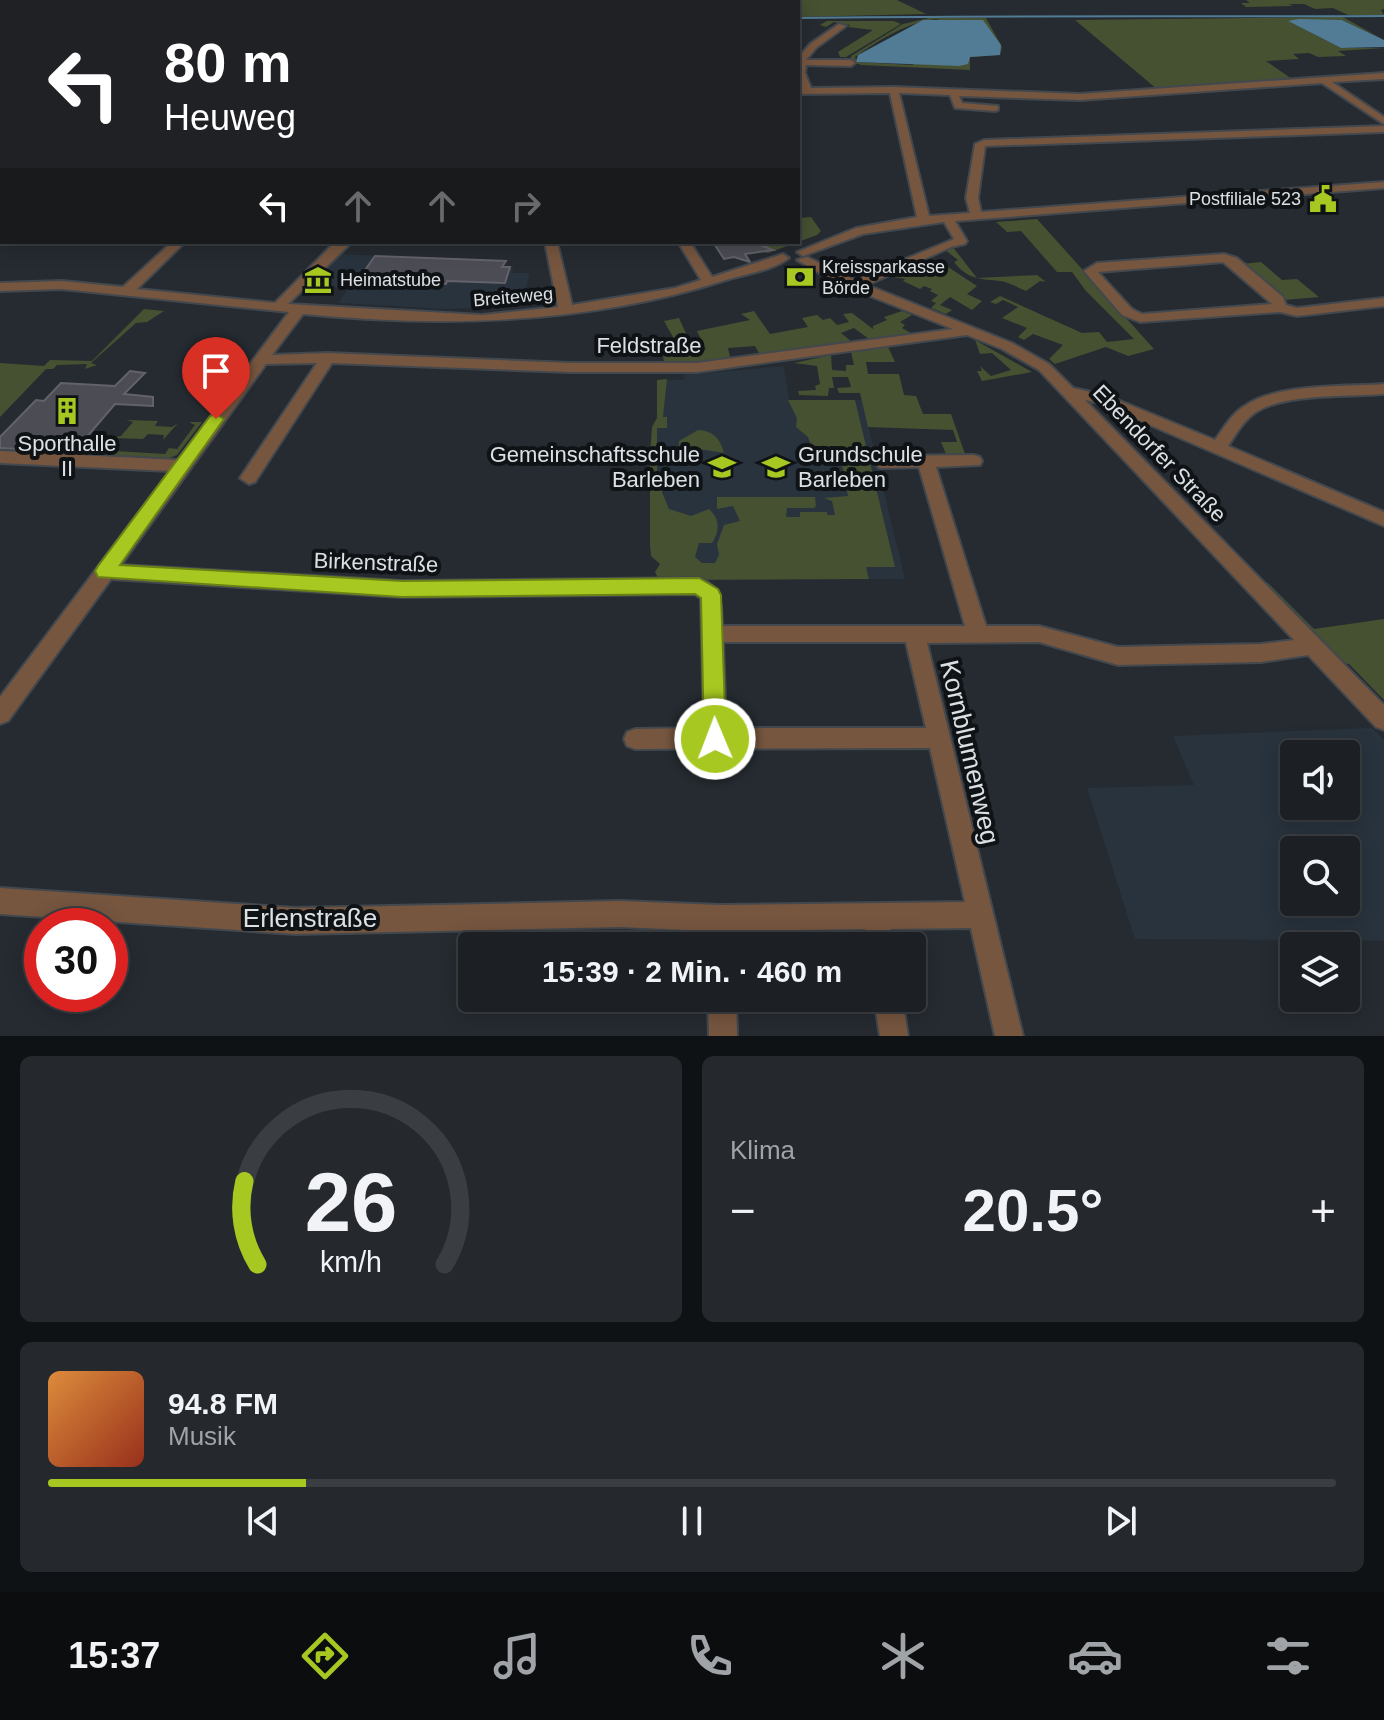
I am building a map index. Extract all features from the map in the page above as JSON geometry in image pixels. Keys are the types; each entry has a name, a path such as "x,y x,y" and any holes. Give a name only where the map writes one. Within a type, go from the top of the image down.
{"street":[{"path":"842,26 800,59 803,91 895,86 954,93 1080,97 1384,76"},
{"path":"800,59 851,63"},
{"path":"1326,82 1384,121"},
{"path":"895,86 924,220"},
{"path":"954,93 958,106 995,108"},
{"path":"977,216 973,208 972,183 982,160 980,144 984,143 1384,129"},
{"name":"Breiteweg","path":"0,287 62,285 299,309 452,319 510,317 664,294 709,283 783,258 793,262 860,231 924,220 1384,185"},
{"path":"856,285 961,241 947,218"},
{"path":"126,292 177,244"},
{"path":"278,307 343,244"},
{"path":"551,244 566,310"},
{"path":"685,244 709,283"},
{"name":"Ebendorfer Straße","path":"803,256 856,285 1028,356 1070,392 1384,720"},
{"path":"1280,308 1281,303 1233,261 1224,258 1097,267 1090,271 1127,312 1140,318 1280,308 1297,312 1384,302"},
{"path":"0,714 7,694 105,571 299,309"},
{"name":"Feldstraße","path":"260,360 328,357 577,367 705,367 753,363 846,347 959,333 968,329"},
{"path":"249,478 328,357"},
{"path":"1219,447 1245,413 1261,403 1384,389"},
{"path":"1070,392 1103,399 1384,519"},
{"path":"0,457 182,466"},
{"path":"880,462 974,461"},
{"path":"926,462 978,634"},
{"name":"Birkenstraße","path":"105,571 402,589 699,586 711,595 713,634"},
{"path":"715,739 713,634 919,635"},
{"name":"Kornblumenweg","path":"1009,1036 916,645 919,635 1051,636 1094,652 1118,656 1261,653 1312,646"},
{"path":"635,739 938,738"},
{"name":"Erlenstraße","path":"0,901 255,920 620,914 720,918 980,915"},
{"path":"876,917 879,932"},
{"path":"720,918 720,932"},
{"path":"722,1012 723,1036"},
{"path":"890,1012 894,1036"}],"shaded area":[{"path":"337,254 506,261 503,267 513,267 512,273 530,273 526,287 529,288 530,305 447,309 338,303 348,289 324,286 335,273 320,271"},
{"path":"784,366 789,400 862,400 905,579 659,580 655,572 660,564 659,500 653,452 659,380 684,380 685,375"},
{"path":"1372,728 1384,740 1384,941 1360,941 1360,932 1280,932 1280,940 1135,939 1087,788 1194,785 1173,736"}],"green space":[{"path":"800,0 897,0 926,14 800,17"},
{"path":"1246,0 1384,0 1384,9 1381,10 1384,15 1348,15 1333,8 1315,9 1304,4 1246,7 1241,3 1250,3"},
{"path":"1343,17 1384,40 1342,20 1288,21 1341,48 1384,48 1338,51 1346,56 1293,54 1299,59 1266,61 1292,79 1158,90 1075,20"},
{"path":"929,18 986,18 1002,47 1000,55 970,57 970,70 861,65 851,61 851,56 903,24","holes":["938,19 913,65 857,62 855,57 905,27"]},
{"path":"827,21 894,21 901,24 846,57 840,57 838,52 873,30 834,22 826,27 820,25"},
{"path":"811,217 821,231 800,241 800,218"},
{"path":"1037,219 1154,349 1128,356 1106,347 1055,364 1049,359 1063,345 1033,334 1024,340 1018,337 1027,328 1002,318 1018,307 1003,300 996,304 990,302 1000,296 1082,333 1099,332 1107,342 1134,339 1086,291 1072,272 1057,272 1021,231 1007,232 996,222"},
{"path":"757,244 793,244 768,253 762,252"},
{"path":"952,246 977,278 959,268 954,262 958,260 944,249"},
{"path":"1261,262 1282,280 1297,279 1319,297 1284,300 1242,264"},
{"path":"913,265 930,275 948,271 948,267 977,286 967,294 982,301 972,310 950,297 940,305 952,310 946,314 931,308 936,303 931,301 938,295 930,291 932,289 924,286 920,289 903,281 905,279 888,276"},
{"path":"1037,275 1046,282 1040,281 1026,291 1004,282 977,278"},
{"path":"144,309 164,311 147,322 136,323 91,363 97,365 85,369 87,364 57,365 46,369 0,417 0,363 44,366 50,360 92,361"},
{"path":"754,311 770,334 808,327 802,318 817,315 823,320 830,318 837,325 849,322 843,314 852,313 873,329 873,326 887,320 884,317 902,311 912,315 900,322 905,325 902,328 914,335 869,339 854,328 841,333 852,342 762,359 755,346 728,348 731,362 664,365 663,354 675,352 673,348 678,346 664,321 679,318 694,351 706,350 697,331 750,320 741,314"},
{"path":"975,340 1032,372 982,381 977,371 982,371 980,366 991,376 1011,370 992,353 980,354"},
{"path":"888,347 895,362 866,362 868,374 899,374 904,395 916,396 923,414 951,414 965,454 946,454 941,442 957,442 953,430 868,427 860,393 839,393 837,388 851,387 848,377 832,377 834,388 829,388 828,396 799,395 798,391 816,390 815,386 820,384 817,366 794,363 831,355 832,370 846,371 846,365 854,365 851,352"},
{"path":"667,379 663,417 667,417 667,428 657,428 657,480 669,509 691,516 709,509 715,517 717,530 712,543 699,543 695,557 702,563 715,563 719,555 717,544 724,525 740,521 733,506 717,509 717,497 815,497 814,508 787,508 786,517 800,517 800,512 835,515 832,501 824,498 848,496 840,454 813,451 808,437 796,427 797,418 788,400 855,400 895,567 866,567 869,579 659,580 655,572 660,564 651,556 650,545 650,455 652,427 657,418 657,380"},
{"path":"126,420 158,421 155,426 172,427 178,423 163,440 164,435 148,434 143,439 112,438 121,436 133,422"},
{"path":"189,422 202,422 177,455 167,459 88,456 97,445 101,445 98,450 165,454 169,448 177,449 195,425"},
{"path":"698,430 715,436 724,453 693,448 690,460 678,458 679,441"},
{"path":"1268,583 1314,629 1384,619 1384,700 1349,664 1336,662 1265,585"}],"water":[{"path":"923,20 983,20 1001,45 1000,55 970,57 968,64 959,66 856,62 858,55"},
{"path":"1342,20 1384,40 1384,47 1341,48 1288,21"}],"building":[{"path":"714,244 758,244 773,250 745,254 750,262 734,257 724,259"},
{"path":"375,256 506,261 502,267 510,267 505,283 447,281 446,284 361,276"},
{"name":"Sporthalle II","path":"130,371 145,373 124,394 153,397 153,406 115,404 74,452 0,448 0,437 36,400 44,401 61,383 115,386"}],"waterway":[{"path":"800,18 1384,16"}],"place":[{"name":"Postfiliale 523","path":"1323,199"},
{"name":"Kreissparkasse Börde","path":"800,277"},
{"name":"Heimatstube","path":"318,280"},
{"name":"Sporthalle II","path":"67,411"},
{"name":"Gemeinschaftsschule Barleben","path":"722,467"},
{"name":"Grundschule Barleben","path":"776,467"}],"route":[{"path":"216,419 105,571 402,589 699,586 711,595 715,739"}]}
